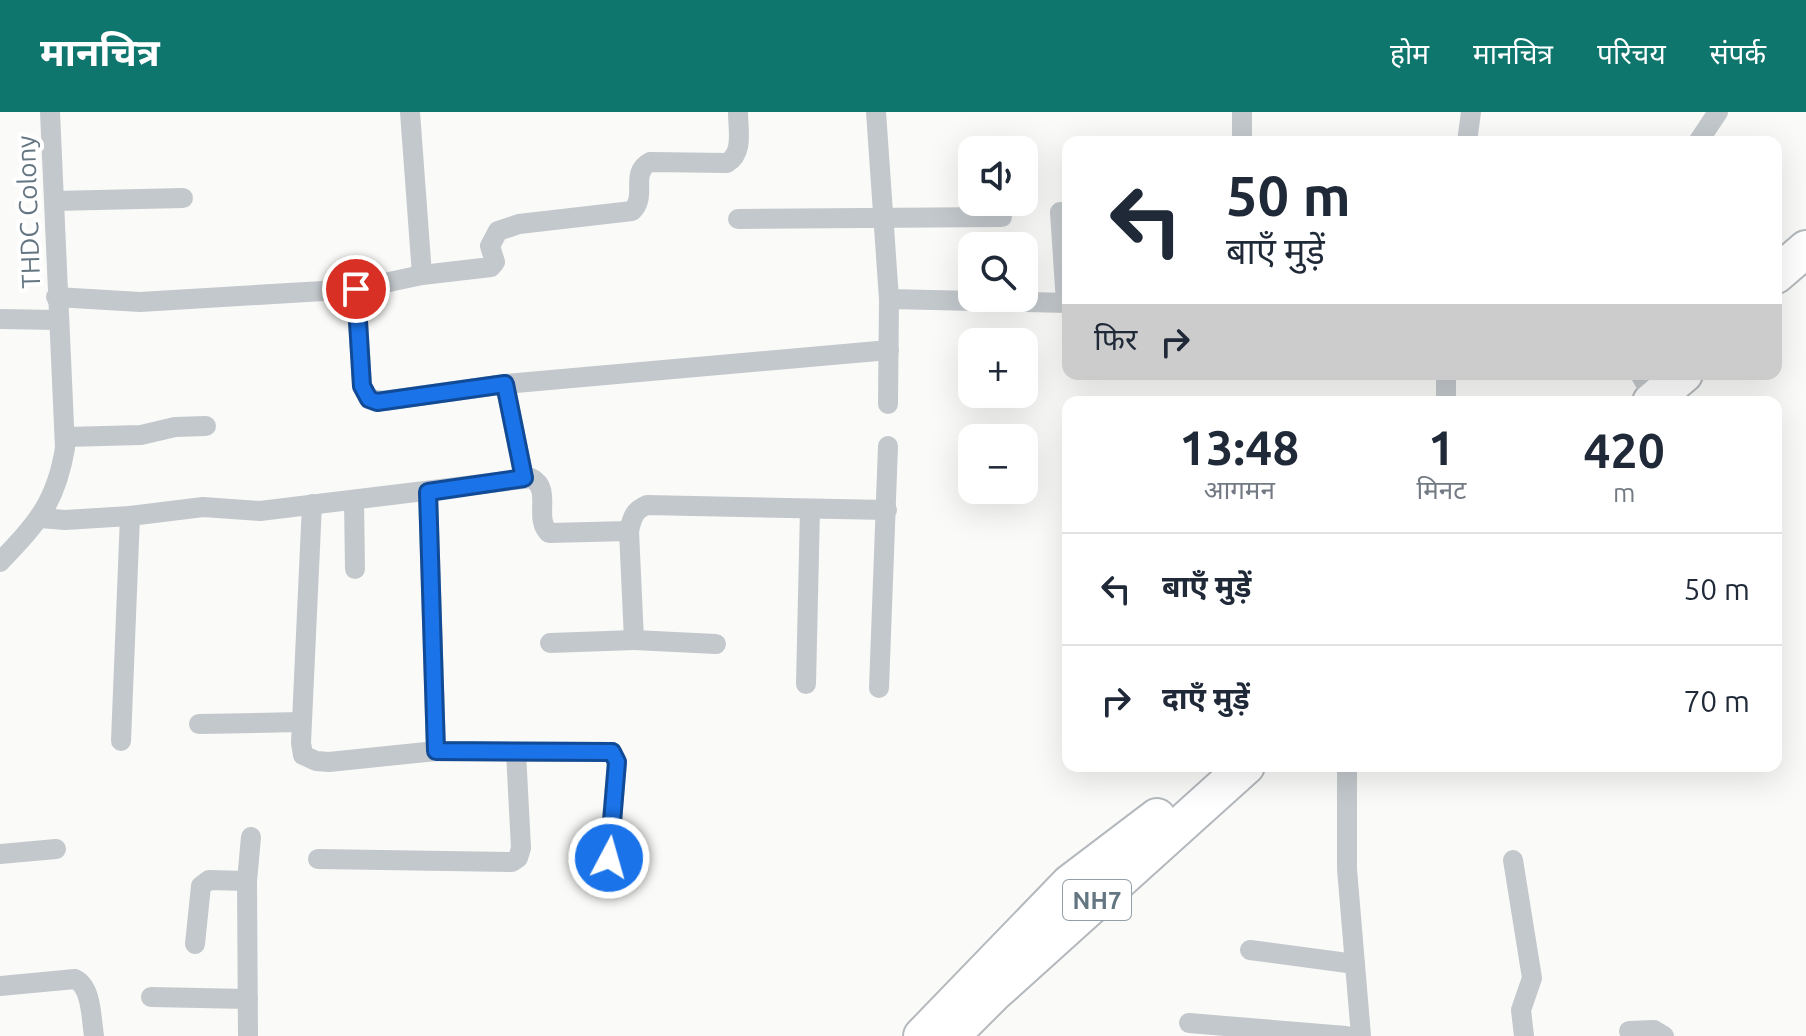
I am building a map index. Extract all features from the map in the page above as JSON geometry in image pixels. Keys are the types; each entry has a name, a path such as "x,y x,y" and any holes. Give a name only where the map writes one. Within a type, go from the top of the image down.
{"highway":[{"path":"1782,270 1806,249"},
{"path":"1782,292 1806,272"},
{"path":"1645,388 1667,380"},
{"name":"NH7","path":"951,1036 986,986 1070,883 1145,827 1209,772"},
{"name":"NH7","path":"922,1036 986,986 1239,772"}],"street":[{"name":"THDC Colony","path":"0,562 40,518 61,473 66,437 57,309 50,112"},
{"path":"410,112 422,275"},
{"path":"0,319 57,309 140,302 356,289 422,275 491,267 495,262 490,246 498,231 519,224 632,211 640,200 639,173 650,162 727,163 735,157 738,149 738,112"},
{"path":"876,112 889,299 888,404"},
{"path":"1242,112 1242,136"},
{"path":"1468,136 1471,112"},
{"path":"1702,136 1718,112"},
{"path":"55,201 183,198"},
{"path":"1060,212 1062,238"},
{"path":"738,219 1002,217"},
{"path":"356,289 362,386 369,399 377,402 505,384 889,350"},
{"path":"889,299 1062,303"},
{"path":"505,384 524,478"},
{"path":"66,437 141,435 175,427 206,426"},
{"path":"879,688 888,446"},
{"path":"40,518 65,520 130,516 187,508 250,511 428,492 524,478 536,479 540,484 542,525 549,533 629,531"},
{"path":"428,492 436,751"},
{"path":"354,500 355,569"},
{"path":"312,504 301,722 303,755 316,761 329,762 436,751 605,750 616,756 616,803 606,886"},
{"path":"634,640 629,531 636,511 647,505 887,510"},
{"path":"806,684 810,509"},
{"path":"121,741 130,516"},
{"path":"550,643 634,640 716,644"},
{"path":"199,724 301,722"},
{"path":"318,859 512,862 518,858 521,848 516,752"},
{"path":"1347,772 1347,869 1361,1036"},
{"path":"248,1036 247,881 251,837"},
{"path":"0,854 56,849"},
{"path":"1513,860 1532,978 1521,1010 1524,1036"},
{"path":"195,944 201,886 209,880 247,881"},
{"path":"1250,950 1355,964"},
{"path":"0,986 80,981 86,989 94,1036"},
{"path":"151,997 248,999"},
{"path":"1189,1023 1346,1036"},
{"path":"1629,1031 1654,1030 1664,1036"}],"route":[{"path":"356,289 362,386 369,399 377,402 505,384 524,478 428,492 436,751 612,752 617,762 616,803 609,858"}]}
